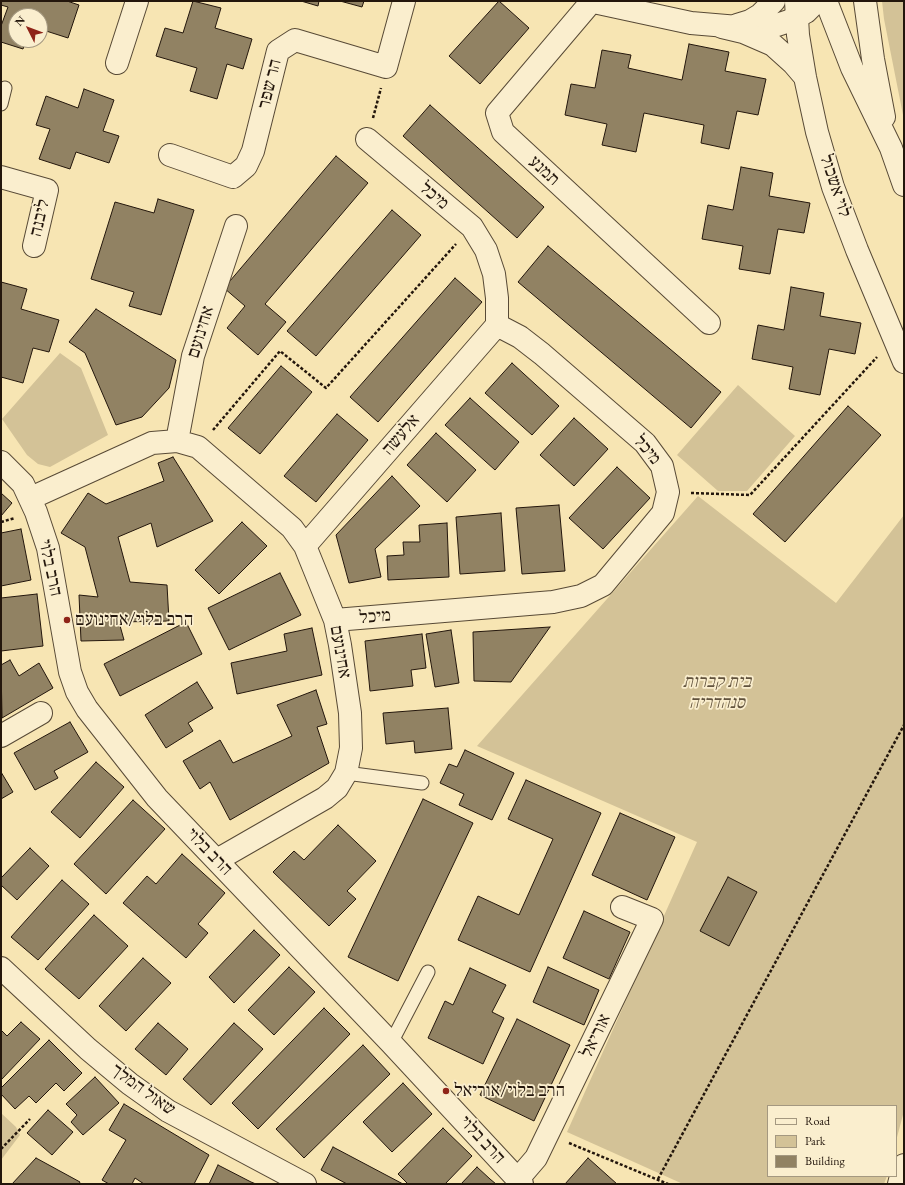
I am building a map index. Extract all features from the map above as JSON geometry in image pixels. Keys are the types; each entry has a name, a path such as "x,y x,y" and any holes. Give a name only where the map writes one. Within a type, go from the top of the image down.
{"street":[{"path":"117,63 137,1"},
{"path":"386,67 404,1"},
{"path":"591,1 678,21 722,27 743,32 773,45 793,62 805,77"},
{"name":"תמנע","path":"591,1 497,113 503,132 709,323"},
{"path":"722,27 750,21 760,15 774,1"},
{"path":"722,27 765,27 780,24 796,9 806,12 817,1"},
{"path":"826,1 852,68 898,146"},
{"path":"866,1 873,58 898,146 904,185"},
{"name":"לוי אשכול","path":"796,9 805,77 817,132 833,187 904,362"},
{"name":"הר שפר","path":"170,155 234,177 246,166 253,150 278,51 295,40 386,67"},
{"name":"מיכל","path":"335,620 553,602 581,596 603,585 663,513 668,492 662,466 645,443 542,354 520,337 497,325 497,298 494,274 486,250 472,227 367,139"},
{"name":"ליבנה","path":"1,177 47,190 34,246"},
{"name":"אחינועם","path":"176,441 193,356 236,226"},
{"name":"אלעשה","path":"305,546 497,325"},
{"name":"אחינועם","path":"31,498 152,442 176,441 198,447 292,528 305,546 335,620 350,713 352,748 346,773 337,788 325,798 217,860"},
{"name":"הרב בלוי","path":"1,462 23,484 31,498 48,548 70,672 77,692 97,722 157,798 391,1043 520,1181"},
{"path":"1,736 41,713"},
{"name":"אוריאל","path":"520,1181 536,1158 548,1135 652,919 622,907"},
{"name":"שאול המלך","path":"1,968 88,1049 130,1084 168,1111 305,1184"},
{"path":"899,1184 904,1165"}],"lane":[{"path":"1,104 5,88"},
{"path":"346,773 422,783"},
{"path":"391,1043 428,972"}],"path":[{"path":"367,139 386,67"},
{"path":"198,447 280,351 326,388 472,227"},
{"path":"668,492 750,495 894,339"},
{"path":"658,1179 904,725"},
{"path":"1,1149 30,1119"},
{"path":"548,1135 668,1184"}],"green space":[{"path":"882,1 904,1 904,120 884,19"},
{"path":"60,353 81,368 108,435 50,467 38,464 27,455 2,419"},
{"path":"738,385 795,436 747,491 718,491 677,455"},
{"name":"בית קברות סנהדריה","path":"698,496 836,603 904,515 904,1111 897,1137 897,1105 767,1105 767,1177 887,1177 884,1184 683,1184 567,1132 697,842 477,746"},
{"path":"1,1113 16,1127 20,1135 1,1160"}],"building":[{"path":"1,1 67,1 79,5 68,38 48,32 48,8 8,8 8,44 1,42 1,26 8,7 1,5"},
{"path":"193,1 221,8 215,28 252,39 243,69 227,64 217,99 190,91 197,68 156,56 165,28 183,33"},
{"path":"301,1 319,1 318,6"},
{"path":"340,1 364,1 362,7"},
{"path":"499,1 529,28 480,84 449,56"},
{"path":"689,44 729,52 725,71 766,79 758,115 737,111 729,149 701,143 704,125 644,113 636,152 602,145 607,124 565,115 571,84 595,88 602,50 631,55 628,68 682,80"},
{"path":"84,89 114,100 103,131 119,136 109,163 76,152 70,169 39,159 50,129 36,125 46,96 78,108"},
{"path":"430,105 544,207 517,238 403,136"},
{"path":"336,156 368,183 265,304 286,322 258,355 227,328 245,306 224,288"},
{"path":"741,167 773,173 769,196 810,203 804,233 778,229 770,274 739,269 743,246 702,239 708,205 733,210"},
{"path":"158,199 194,210 161,315 129,306 134,292 91,279 115,202 154,213"},
{"path":"392,210 421,235 316,356 287,331"},
{"path":"548,246 721,392 691,428 518,282"},
{"path":"455,278 482,302 378,422 350,397"},
{"path":"1,282 27,289 21,309 59,320 49,352 33,348 23,383 1,377"},
{"path":"791,287 824,293 820,316 861,323 855,354 829,349 820,395 789,389 793,367 752,359 758,325 784,330"},
{"path":"96,309 176,360 169,388 142,417 116,425 85,353 69,342"},
{"path":"512,363 559,406 532,435 485,393"},
{"path":"281,366 312,392 260,454 228,428"},
{"path":"470,398 519,442 495,470 445,425"},
{"path":"848,406 881,435 785,542 753,514"},
{"path":"337,414 368,440 316,502 284,476"},
{"path":"574,418 608,449 574,486 540,455"},
{"path":"436,433 476,470 447,502 407,465"},
{"path":"173,457 213,521 157,547 151,523 118,537 130,582 167,585 169,621 119,622 124,640 81,641 79,595 98,597 85,547 61,533 88,493 106,504 164,481 158,463"},
{"path":"617,467 650,498 603,549 569,518"},
{"path":"392,476 420,506 375,549 381,577 349,583 336,535"},
{"path":"1,493 12,503 1,516"},
{"path":"559,505 565,571 522,574 516,508"},
{"path":"501,513 505,571 460,574 456,517"},
{"path":"242,522 267,546 219,594 195,570"},
{"path":"447,523 449,577 388,580 387,556 404,555 403,542 420,542 419,525"},
{"path":"21,529 31,580 1,586 1,533"},
{"path":"280,573 301,615 229,650 208,608"},
{"path":"37,594 43,646 1,651 1,598"},
{"path":"186,622 202,654 120,696 104,664"},
{"path":"550,627 511,682 474,681 473,632"},
{"path":"312,628 322,675 237,694 231,663 287,651 284,634"},
{"path":"451,630 459,683 435,687 426,634"},
{"path":"422,634 426,668 411,670 413,686 370,691 365,641"},
{"path":"10,660 19,676 39,663 53,688 2,718 1,665"},
{"path":"197,682 213,708 188,723 193,731 166,748 145,715"},
{"path":"316,690 327,724 317,727 329,763 230,820 210,782 200,789 183,761 220,740 233,763 292,736 277,705"},
{"path":"448,708 452,749 415,753 414,741 386,744 383,713"},
{"path":"70,722 88,752 54,771 58,778 35,790 14,753"},
{"path":"465,750 514,773 492,820 459,805 464,794 440,783 449,764 457,767"},
{"path":"96,762 124,787 80,838 51,812"},
{"path":"1,772 13,792 1,799"},
{"path":"526,780 601,813 530,972 458,940 478,896 519,915 553,839 508,819"},
{"path":"423,799 473,823 398,981 348,957"},
{"path":"133,800 165,829 106,894 74,864"},
{"path":"620,813 675,837 647,900 592,875"},
{"path":"338,825 376,861 347,891 356,899 329,926 273,872 294,851 304,860"},
{"path":"30,848 49,866 17,900 1,885 1,878"},
{"path":"182,854 225,893 198,924 208,933 186,958 123,903 147,876 156,884"},
{"path":"728,877 757,892 729,946 700,931"},
{"path":"62,880 89,904 38,960 11,937"},
{"path":"584,911 630,932 609,979 563,958"},
{"path":"94,915 128,946 79,999 45,969"},
{"path":"254,930 280,955 234,1003 209,977"},
{"path":"143,958 171,983 126,1031 99,1006"},
{"path":"289,967 315,992 274,1035 248,1010"},
{"path":"548,967 599,990 584,1025 533,1002"},
{"path":"470,968 506,985 492,1012 504,1018 483,1064 428,1038 445,1001 453,1005"},
{"path":"324,1008 350,1034 258,1129 232,1103"},
{"path":"517,1019 570,1045 534,1121 480,1095"},
{"path":"21,1022 40,1039 1,1080 1,1030 7,1036"},
{"path":"158,1023 188,1049 166,1075 135,1049"},
{"path":"234,1023 263,1049 211,1105 183,1079"},
{"path":"49,1040 82,1073 64,1091 56,1083 36,1103 29,1096 15,1109 1,1094 1,1088"},
{"path":"363,1045 390,1074 304,1158 276,1129"},
{"path":"95,1077 119,1103 83,1135 71,1122 77,1115 66,1104"},
{"path":"403,1083 432,1114 392,1152 363,1122"},
{"path":"124,1104 209,1155 194,1184 144,1184 135,1178 132,1184 109,1184 102,1180 126,1140 109,1130"},
{"path":"48,1110 73,1132 52,1155 27,1133"},
{"path":"443,1128 472,1156 445,1184 408,1184 398,1174"},
{"path":"333,1147 403,1184 347,1184 321,1170"},
{"path":"36,1158 80,1182 79,1184 12,1184"},
{"path":"588,1158 617,1184 565,1184"},
{"path":"218,1165 251,1182 256,1184 209,1184"},
{"path":"477,1167 490,1179 496,1184 461,1184"}],"place":[{"name":"הרב בלוי/אחינועם","path":"67,620"},
{"name":"הרב בלוי/אוריאל","path":"446,1091"}]}
